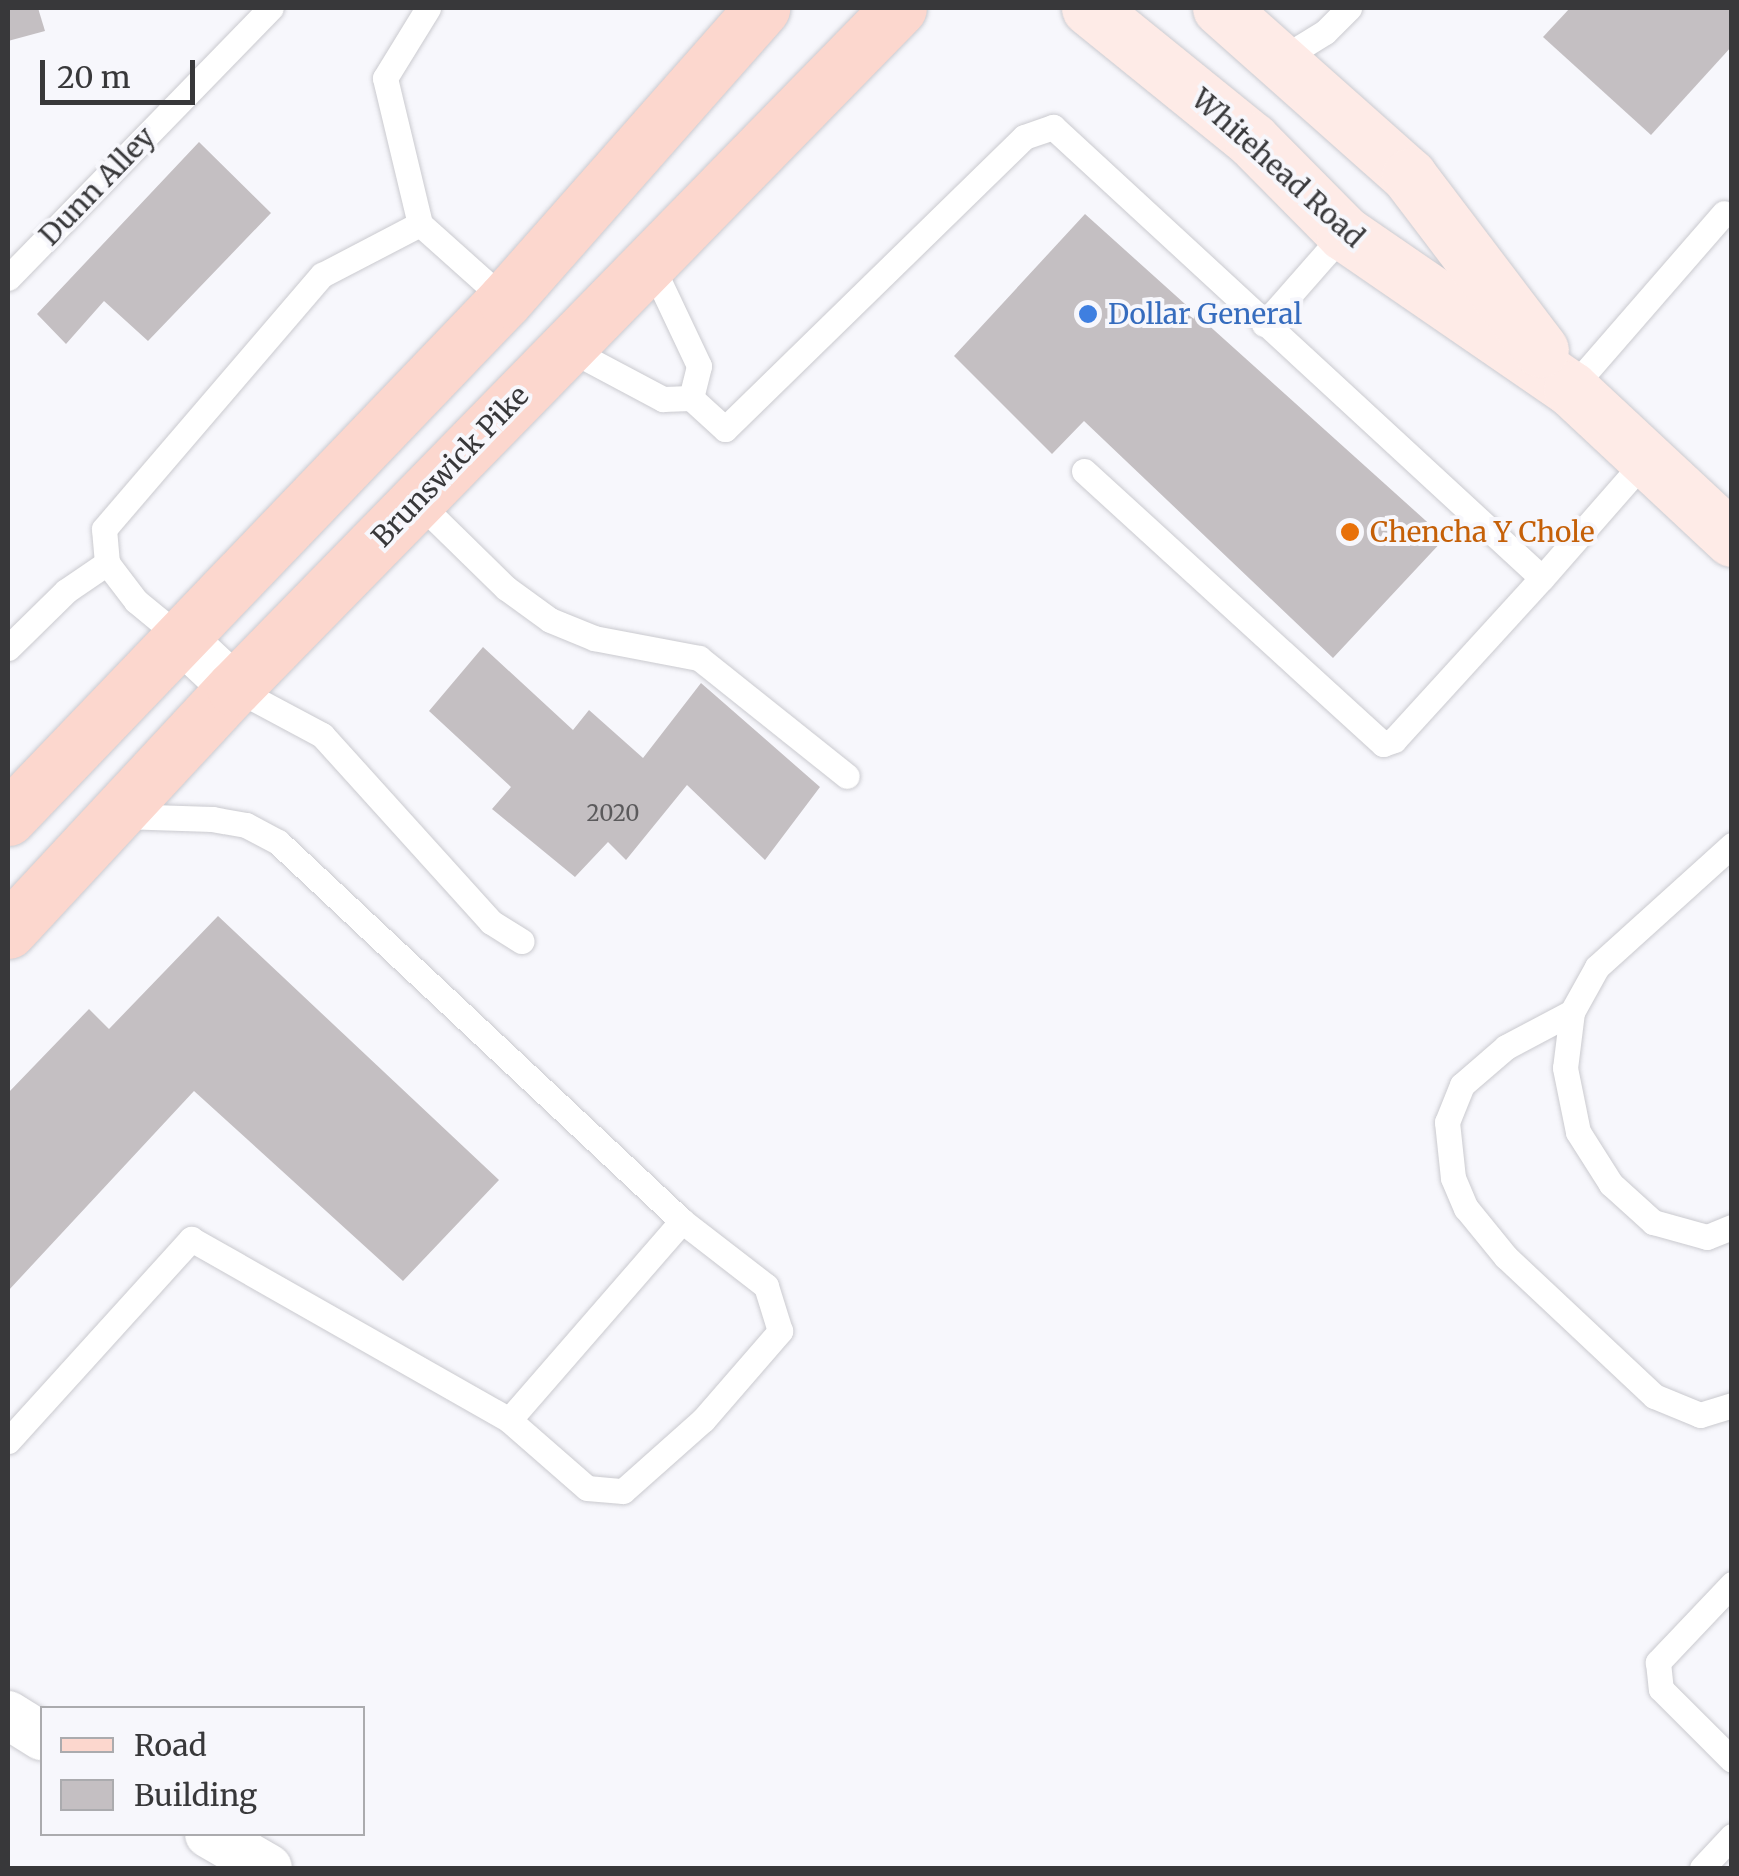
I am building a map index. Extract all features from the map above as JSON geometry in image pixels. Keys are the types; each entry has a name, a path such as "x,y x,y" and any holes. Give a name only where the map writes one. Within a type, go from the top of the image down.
{"main road":[{"path":"8,818 506,300 762,8"},
{"name":"Brunswick Pike","path":"8,932 234,688 649,259 900,8"},
{"name":"Whitehead Road","path":"1090,8 1252,140 1344,233 1570,388 1732,540"},
{"name":"Whitehead Road","path":"1220,8 1409,176 1570,388"}],"street":[{"path":"181,638 234,688"},
{"path":"8,1716 40,1735"},
{"path":"212,1836 268,1868"}],"lane":[{"name":"Dunn Alley","path":"8,278 271,8"},
{"path":"428,8 385,78 420,224 506,300"},
{"path":"1278,61 1325,32 1349,8"},
{"path":"565,347 663,399 692,398 726,429 1024,137 1053,127 1542,578"},
{"path":"1570,388 1724,212"},
{"path":"181,638 136,601 107,563 104,530 322,275 420,224"},
{"path":"1264,324 1344,233"},
{"path":"649,259 699,366 692,398"},
{"path":"1084,470 1383,744 1394,740 1647,458"},
{"path":"416,500 506,588 550,620 594,638 699,658 846,776"},
{"path":"8,648 107,563"},
{"path":"234,688 322,735 491,922 521,941"},
{"path":"8,1441 191,1240 509,1420 587,1488 623,1490 703,1420 780,1331 766,1286 644,1186 278,842 246,825 212,819 116,816"},
{"path":"1732,845 1597,967 1572,1012 1566,1097 1578,1132 1611,1184 1653,1222 1707,1237 1732,1226"},
{"path":"1572,1012 1506,1047 1462,1085 1447,1122 1453,1178 1466,1208 1506,1257 1654,1396 1700,1416 1732,1404"},
{"path":"509,1420 682,1220"},
{"path":"1732,1584 1658,1662 1661,1689 1732,1760"},
{"path":"1702,1868 1732,1836"}],"building":[{"path":"8,8 38,8 45,31 8,41"},
{"path":"1570,8 1732,8 1732,46 1651,135 1543,37"},
{"path":"199,142 271,213 148,341 104,301 66,344 37,314"},
{"path":"1085,214 1445,538 1333,658 1084,421 1052,454 954,356"},
{"path":"483,647 573,730 589,710 643,758 701,683 820,787 765,860 687,785 626,860 608,842 575,877 492,809 511,787 429,711"},
{"path":"218,916 499,1180 403,1281 194,1091 8,1291 8,1093 89,1009 109,1029"}],"place":[{"name":"Dollar General","path":"1088,314"},
{"name":"Chencha Y Chole","path":"1350,532"}]}
